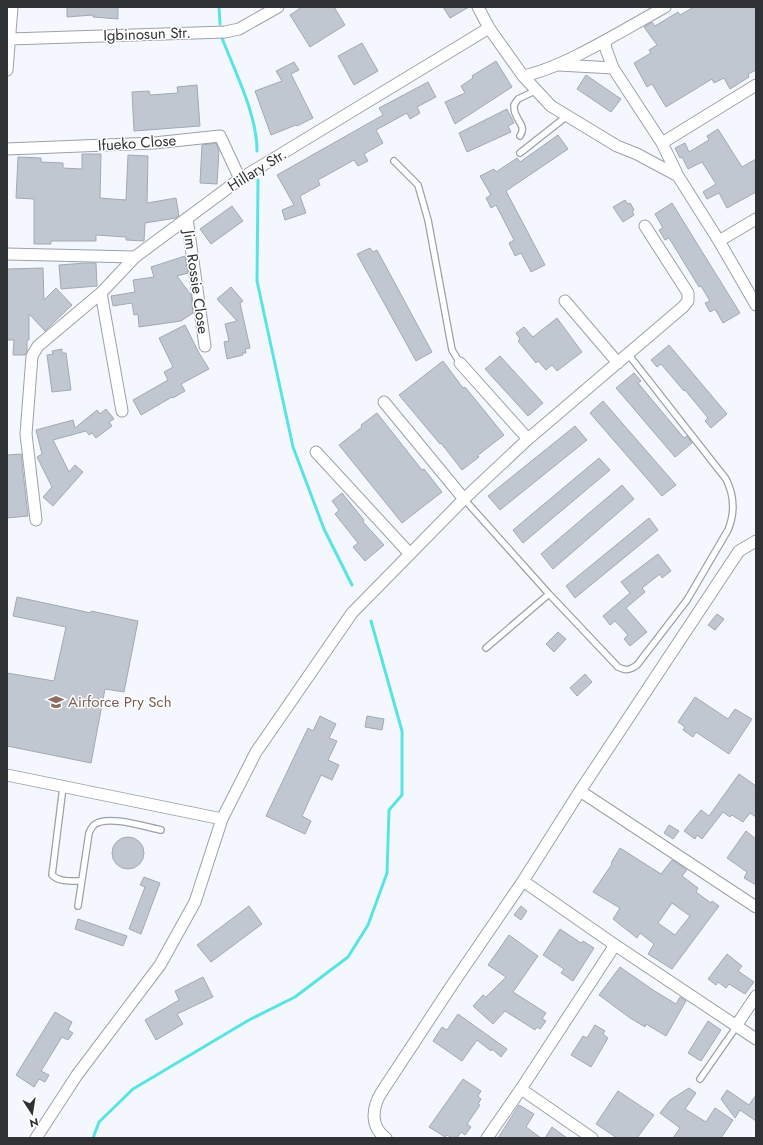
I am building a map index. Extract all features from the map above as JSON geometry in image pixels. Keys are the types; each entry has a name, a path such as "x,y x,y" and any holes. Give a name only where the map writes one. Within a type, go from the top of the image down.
{"street":[{"path":"7,70 12,7"},
{"name":"Igbinosun Str.","path":"10,39 225,32 239,29 278,7"},
{"path":"478,7 489,28 523,76 551,106 617,146 637,154 678,176"},
{"path":"523,76 557,65 605,41 665,7"},
{"name":"Hillary Str.","path":"36,520 26,434 32,356 38,346 101,293 135,257 240,179 489,28"},
{"path":"605,41 606,49 613,68 662,143 678,176 719,241 756,305"},
{"path":"557,65 613,68"},
{"path":"662,143 756,85"},
{"name":"Ifueko Close","path":"7,149 154,143 220,136 240,179"},
{"name":"Jim Rossie Close","path":"187,218 205,346"},
{"path":"719,241 756,219"},
{"path":"36,1138 77,1075 160,965 195,902 222,819 256,752 352,613 464,499 528,439 683,307 688,301 688,293 645,226"},
{"path":"10,255 135,257"},
{"path":"101,293 122,411"},
{"path":"565,301 618,363"},
{"path":"460,363 528,439"},
{"path":"384,402 464,499"},
{"path":"316,452 410,554"},
{"path":"386,1138 375,1128 375,1108 378,1100 450,988 523,881 580,791 739,551 756,541"},
{"path":"7,775 222,819"},
{"path":"580,791 756,907"},
{"path":"523,881 756,1040"},
{"path":"487,1138 521,1089 615,945"},
{"path":"737,1026 756,996"},
{"path":"521,1089 592,1138"}],"lane":[{"path":"520,136 523,131 523,126 515,114 514,105 518,99 537,90"},
{"path":"520,153 567,116"},
{"path":"394,161 418,185 428,220 452,350 460,363"},
{"path":"464,499 549,594 618,667 624,670 630,670 637,665 687,600 728,530 732,520 732,498 730,487 726,479 628,354"},
{"path":"486,648 549,594"},
{"path":"63,786 52,875 64,880 81,881"},
{"path":"78,906 89,833 95,824 104,821 113,821 161,830"},
{"path":"700,1079 737,1026"}],"building":[{"path":"67,7 118,7 118,19 93,17 93,15 67,17"},
{"path":"302,7 334,7 345,25 310,47 290,15"},
{"path":"443,7 469,7 450,18"},
{"path":"694,7 756,7 756,70 748,74 749,77 730,89 724,78 714,83 712,79 666,107 652,84 647,87 634,63 651,53 649,50 657,45 644,27 652,22 655,26 678,12 680,15"},
{"path":"362,43 378,71 354,85 338,56"},
{"path":"496,61 512,87 455,124 445,102 465,93 461,86 473,78 472,76"},
{"path":"294,62 299,70 291,74 313,118 297,126 296,125 271,135 255,91 282,81 276,71"},
{"path":"586,75 621,99 611,112 577,89"},
{"path":"428,82 436,97 417,107 420,113 410,119 407,113 376,130 383,143 364,154 368,161 358,166 354,160 318,180 320,185 300,196 306,213 285,220 282,210 294,205 277,175 383,115 379,108"},
{"path":"197,85 200,126 134,131 132,92 149,91 150,95 178,93 177,87"},
{"path":"507,109 514,123 508,126 511,132 467,152 459,133"},
{"path":"718,129 742,167 756,159 756,192 727,208 719,193 707,199 703,192 716,184 702,162 688,169 682,157 680,158 675,148 685,143 689,152 709,140 707,136"},
{"path":"558,135 568,149 506,191 545,265 531,272 521,253 515,256 509,243 514,240 496,205 491,208 486,198 491,195 480,176 494,169 496,172 517,158 520,162"},
{"path":"216,143 219,151 217,184 200,183 202,145"},
{"path":"82,154 101,154 100,198 126,200 128,155 148,156 147,203 176,198 179,216 176,218 145,223 144,241 126,240 126,237 96,235 96,241 51,241 51,244 34,244 34,199 16,198 18,157 41,158 41,162 63,163 63,168 82,169"},
{"path":"625,200 628,204 630,203 634,210 632,211 634,215 623,222 613,207"},
{"path":"672,203 740,313 723,323 715,309 710,312 705,303 710,301 701,286 699,287 669,238 665,240 659,230 663,228 655,214"},
{"path":"232,206 243,221 211,244 200,229"},
{"path":"370,248 373,252 377,250 432,352 416,361 357,254"},
{"path":"185,256 188,273 177,276 191,295 193,313 181,321 139,327 138,314 134,315 132,303 113,306 111,296 135,292 133,280 154,277 151,267"},
{"path":"96,263 97,286 61,289 59,265"},
{"path":"43,268 44,300 56,288 72,305 45,331 29,314 29,340 27,340 27,351 25,355 13,355 14,340 7,340 7,269"},
{"path":"231,287 243,301 240,303 250,348 245,349 246,353 242,353 243,355 227,359 224,342 229,341 225,324 237,321 217,299"},
{"path":"557,318 582,352 557,371 552,365 546,370 538,361 536,363 518,341 520,339 516,333 524,327 533,337"},
{"path":"185,325 209,369 181,384 185,391 141,415 133,400 168,380 164,372 173,367 159,338"},
{"path":"669,345 727,414 711,428 705,421 708,418 685,390 684,391 661,364 657,367 651,360"},
{"path":"62,349 62,353 66,353 71,390 52,392 47,355 53,354 52,351"},
{"path":"500,356 543,403 528,416 485,369"},
{"path":"443,361 463,388 465,387 504,435 462,470 441,443 440,444 399,395"},
{"path":"634,373 641,381 638,383 684,438 687,436 692,443 675,457 616,388"},
{"path":"603,401 676,485 662,496 590,413"},
{"path":"106,409 114,419 109,422 112,426 96,438 92,433 89,435 86,431 53,440 69,472 75,465 83,472 53,506 43,497 52,487 37,457 42,454 36,430 73,420 75,428 97,410 100,414"},
{"path":"377,413 422,470 424,469 442,492 402,523 339,445"},
{"path":"575,426 587,440 500,510 488,496"},
{"path":"21,454 28,516 7,518 7,455"},
{"path":"599,458 610,470 523,543 513,530"},
{"path":"622,485 634,499 553,569 541,554"},
{"path":"342,493 364,520 363,522 384,545 365,561 353,547 358,543 335,514 339,510 332,501"},
{"path":"649,518 658,530 575,598 566,586"},
{"path":"658,554 671,571 662,578 660,574 642,588 645,592 626,608 647,632 630,646 624,639 628,635 615,621 610,625 603,616 630,593 621,582"},
{"path":"17,597 91,613 91,611 138,621 124,692 105,689 91,763 7,746 7,673 54,681 66,627 13,616"},
{"path":"717,614 724,619 715,630 708,625"},
{"path":"558,632 566,639 554,652 546,644"},
{"path":"585,674 592,682 577,696 570,688"},
{"path":"695,697 728,719 735,709 752,719 729,754 696,732 693,737 683,730 685,727 678,722"},
{"path":"320,716 336,724 329,738 337,741 328,760 339,765 332,780 321,775 302,816 311,821 305,834 266,816 308,728 313,731"},
{"path":"367,716 384,719 382,730 365,727"},
{"path":"739,774 756,786 756,817 750,813 743,822 732,815 730,817 723,812 702,839 697,835 695,839 684,831 701,810 709,816"},
{"path":"669,825 679,831 673,839 664,833"},
{"path":"746,831 756,839 756,885 744,878 747,872 727,858"},
{"path":"125,837 131,837 141,844 144,853 143,859 137,866 131,869 125,869 115,862 112,856 112,850 119,840"},
{"path":"620,848 661,874 672,860 687,870 682,876 698,888 696,892 711,903 712,901 719,906 672,969 648,954 654,944 640,933 637,938 613,919 620,908 593,892 612,864 611,863","holes":["672,903 690,916 675,935 658,923"]},
{"path":"144,877 160,883 141,934 129,929 145,887 140,885"},
{"path":"249,906 262,924 211,962 197,945"},
{"path":"521,906 527,911 521,920 514,915"},
{"path":"78,919 127,936 123,946 75,929"},
{"path":"560,929 581,943 583,941 594,948 573,981 561,973 564,969 543,955"},
{"path":"509,935 538,956 513,992 546,1013 542,1019 546,1021 540,1029 537,1027 535,1030 505,1011 493,1024 473,1006 483,995 486,997 506,977 488,965"},
{"path":"727,954 742,966 738,971 754,982 745,994 729,984 726,988 718,982 716,985 708,979"},
{"path":"620,967 676,1004 680,997 686,1001 666,1036 646,1024 645,1027 630,1018 599,995"},
{"path":"203,977 213,997 177,1014 183,1024 156,1040 145,1020 179,1000 175,991"},
{"path":"55,1012 72,1022 68,1030 73,1033 68,1040 62,1037 41,1071 49,1075 45,1082 39,1079 34,1087 16,1075"},
{"path":"458,1014 507,1049 501,1057 492,1049 491,1051 477,1040 462,1061 433,1041 442,1027 447,1030"},
{"path":"708,1021 721,1030 701,1061 688,1053"},
{"path":"595,1025 605,1031 603,1034 608,1038 591,1067 571,1055 583,1036 587,1038"},
{"path":"463,1079 481,1091 478,1096 481,1099 478,1104 480,1105 467,1124 471,1127 465,1135 461,1132 457,1138 452,1138 447,1135 445,1137 429,1127"},
{"path":"689,1088 696,1093 685,1109 706,1122 715,1108 733,1120 721,1138 673,1138 680,1128 660,1113 670,1100"},
{"path":"727,1090 749,1105 756,1095 756,1121 740,1110 735,1118 721,1099"},
{"path":"618,1091 654,1115 637,1138 617,1138 596,1124"},
{"path":"519,1105 534,1114 526,1127 541,1138 498,1138"},
{"path":"552,1127 567,1138 545,1138"}],"waterway":[{"path":"219,7 220,24"},
{"path":"222,38 249,108 256,137 257,151"},
{"path":"258,180 257,281 293,447 324,529 352,585"},
{"path":"93,1138 99,1122 133,1089 249,1020 295,997 348,957 368,925 387,873 389,810 402,795 402,731 371,621"}],"place":[{"name":"Airforce Pry Sch","path":"56,702"}]}
